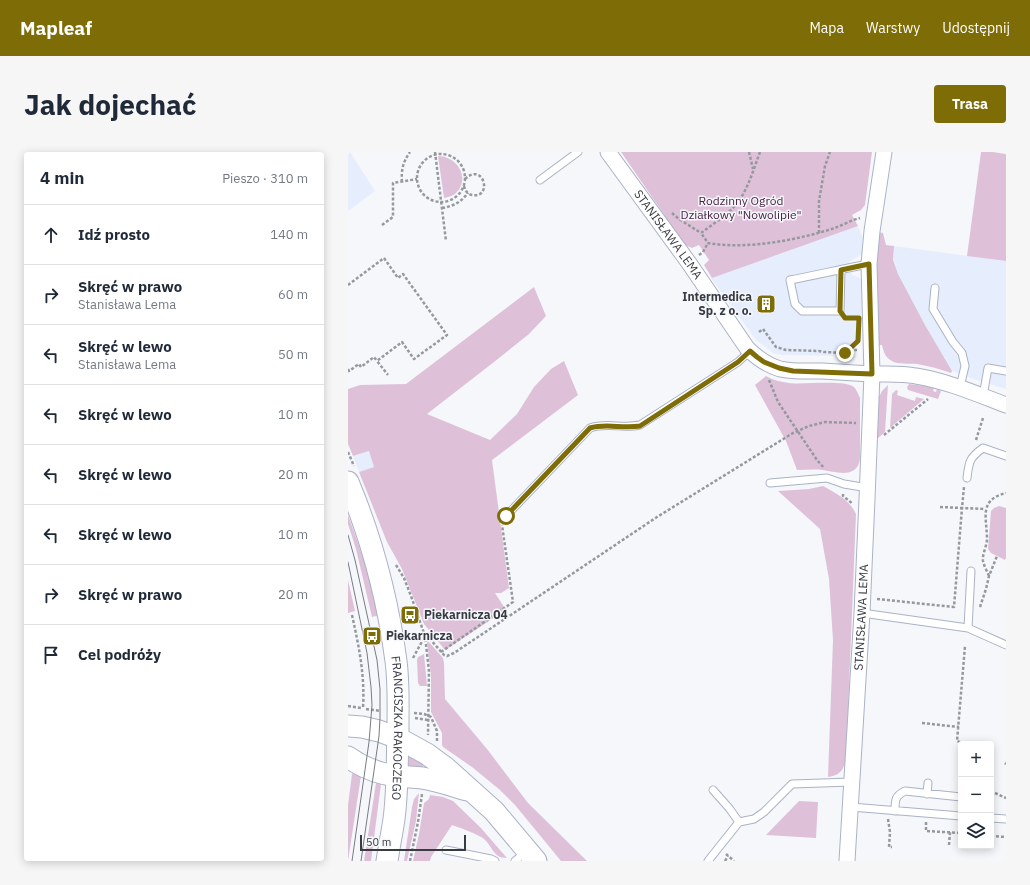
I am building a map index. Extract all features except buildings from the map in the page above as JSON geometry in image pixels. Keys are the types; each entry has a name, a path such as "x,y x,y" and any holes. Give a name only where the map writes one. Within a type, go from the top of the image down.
{"main road":[{"name":"FRANCISZKA RAKOCZEGO","path":"348,482 357,503 382,587 397,667 398,686 410,716 398,738 394,818 387,861"},
{"path":"348,726 375,730 398,738 427,754 446,768 494,811 526,858"},
{"path":"348,757 354,762 366,767 396,776 423,778 472,791"}],"street":[{"name":"STANISŁAWA LEMA","path":"608,152 689,263 750,351 760,360 779,368 793,371 872,374"},
{"name":"STANISŁAWA LEMA","path":"847,861 868,488 872,374 869,264 872,231 884,152"},
{"path":"872,374 896,374 934,380 960,387 1006,405"}],"lane":[{"path":"540,180 578,152"},
{"path":"841,270 840,311 802,311 795,304 790,280 869,264"},
{"path":"935,288 933,309 953,342 962,353 965,366 960,387"},
{"path":"506,516 590,428 597,426 640,426 738,362 750,351"},
{"path":"983,396 988,368 1006,371"},
{"path":"968,478 969,463 975,454 983,448 1006,456"},
{"path":"770,483 827,478 844,484 868,488"},
{"path":"968,628 971,571"},
{"path":"862,613 968,628 1006,645"},
{"path":"708,861 740,822 754,819 764,812 792,784 852,782"},
{"path":"927,794 928,783"},
{"path":"713,790 740,822"},
{"path":"895,810 896,798 905,791 958,797"},
{"path":"851,807 958,816"},
{"path":"994,818 1006,819"},
{"path":"446,850 495,861"}],"path":[{"path":"402,182 402,166 405,158 410,152"},
{"path":"749,152 753,169"},
{"path":"701,233 722,218 738,202 747,186 760,152"},
{"path":"819,233 819,201 825,166 830,152"},
{"path":"435,153 446,241"},
{"path":"435,153 453,157 460,163 464,171 464,185 459,194 451,200 441,202 432,200 425,195 420,188 417,179 418,171 422,164 435,153"},
{"path":"464,185 465,190 473,195 478,195 485,188 485,182 478,175 473,174 465,180"},
{"path":"382,225 393,217 393,183 417,179"},
{"path":"442,208 457,204 468,193"},
{"path":"670,212 701,233 708,243 716,244 745,245 772,242 819,233 855,219"},
{"path":"348,285 384,258 398,278 402,274 447,335 414,359 402,342 377,361"},
{"path":"758,332 762,329 776,347 786,350 845,353 858,341 858,338"},
{"path":"850,348 855,350"},
{"path":"348,369 349,371 359,364 361,367 374,358 388,375"},
{"path":"767,374 778,402 823,468 830,470"},
{"path":"869,441 877,441 928,399"},
{"path":"425,636 430,639 444,655 447,656 454,654 657,517 784,438 809,426 825,422 862,423"},
{"path":"989,576 983,561 987,542 985,510 991,500 1006,493"},
{"path":"877,599 954,607 962,508 985,510"},
{"path":"441,652 513,602 502,524 506,520 506,516"},
{"path":"975,631 978,624 977,617 989,576 997,556"},
{"path":"352,615 361,655 363,675 363,708"},
{"path":"413,658 425,636"},
{"path":"423,736 428,740 429,671 425,636"},
{"path":"958,741 965,646"},
{"path":"348,706 428,720"},
{"path":"922,723 958,727"},
{"path":"410,861 422,792 426,792"},
{"path":"995,793 1006,798"},
{"path":"888,817 890,832 889,847 892,848"},
{"path":"949,845 950,832"},
{"path":"994,836 1006,837"},
{"path":"725,861 728,856"}],"shaded area":[{"path":"348,152 350,152 375,191 348,211"},
{"path":"858,226 863,239 862,254 849,262 852,275 862,279 861,340 848,356 782,355 773,353 756,340 711,278"},
{"path":"894,246 1006,261 1006,389 952,371 925,325 898,274 893,260"},
{"path":"369,451 375,467 359,472 353,456"}],"green space":[{"name":"Rodzinny Ogród Działkowy \"Nowolipie\"","path":"621,152 872,152 865,205 861,210 852,215 858,226 712,278 704,265 709,260 699,245 692,248 685,245"},
{"path":"981,152 1006,154 1006,261 967,256"},
{"path":"438,156 451,160 460,169 462,175 460,187 456,193 452,196 444,198"},
{"path":"877,232 883,233 886,245 894,246 893,260 898,274 925,325 952,371 951,373 921,365 894,362 886,356 882,345 879,345"},
{"path":"534,287 546,316 529,334 427,414 490,440 517,414 534,387 551,369 564,361 578,395 492,460 509,588 501,593 495,593 506,610 445,650 424,624 402,569 387,542 359,472 374,467 369,451 353,456 348,444 348,389 360,385 406,384"},
{"path":"766,376 777,381 789,383 842,383 854,387 860,398 860,457 859,463 853,471 843,473 819,470 797,470 786,441 755,385"},
{"path":"909,384 934,388 933,391 936,392 937,389 941,391 938,399 908,390 907,387"},
{"path":"888,385 885,432 877,439 878,399 882,391"},
{"path":"896,390 898,391 897,395 915,401 916,397 924,399 890,428 892,394"},
{"path":"823,486 846,501 856,514 846,760 844,767 840,772 828,777 833,640 829,579 820,529 778,491 809,489"},
{"path":"999,506 1006,508 1005,560 991,553 988,549 991,511"},
{"path":"348,515 366,566 380,615 372,617 356,549 348,524"},
{"path":"348,580 355,611 348,613"},
{"path":"428,641 443,658 445,699 487,749 528,803 587,861 561,861 515,805 500,790 472,767 443,747 442,733 431,712 431,675"},
{"path":"424,654 427,686 420,686 418,683 417,660 418,657"},
{"path":"409,756 424,762 422,771 408,768"},
{"path":"354,772 361,776 348,861 348,805 352,774"},
{"path":"376,783 381,784 371,861 364,861"},
{"path":"419,793 416,821 407,861 404,861 412,807 414,799"},
{"path":"430,795 443,797 453,801 481,828 507,858 502,858 496,854 482,837 452,825 431,857 430,861 413,861 424,803 429,799"},
{"path":"799,801 818,802 816,838 766,835"}],"tram line":[{"path":"348,535 377,660 380,689 379,736 361,861"},
{"path":"348,562 367,653 372,705 369,742 352,861"}],"place":[{"name":"Intermedica Sp. z o. o.","path":"766,304"},
{"name":"Piekarnicza 04","path":"410,615"},
{"name":"Piekarnicza","path":"372,636"}],"route":[{"path":"506,516 590,428 597,426 640,426 738,362 750,351 764,362 772,366 793,371 872,374 869,264 841,270 840,311 845,318 859,318 858,341 845,353"}]}
